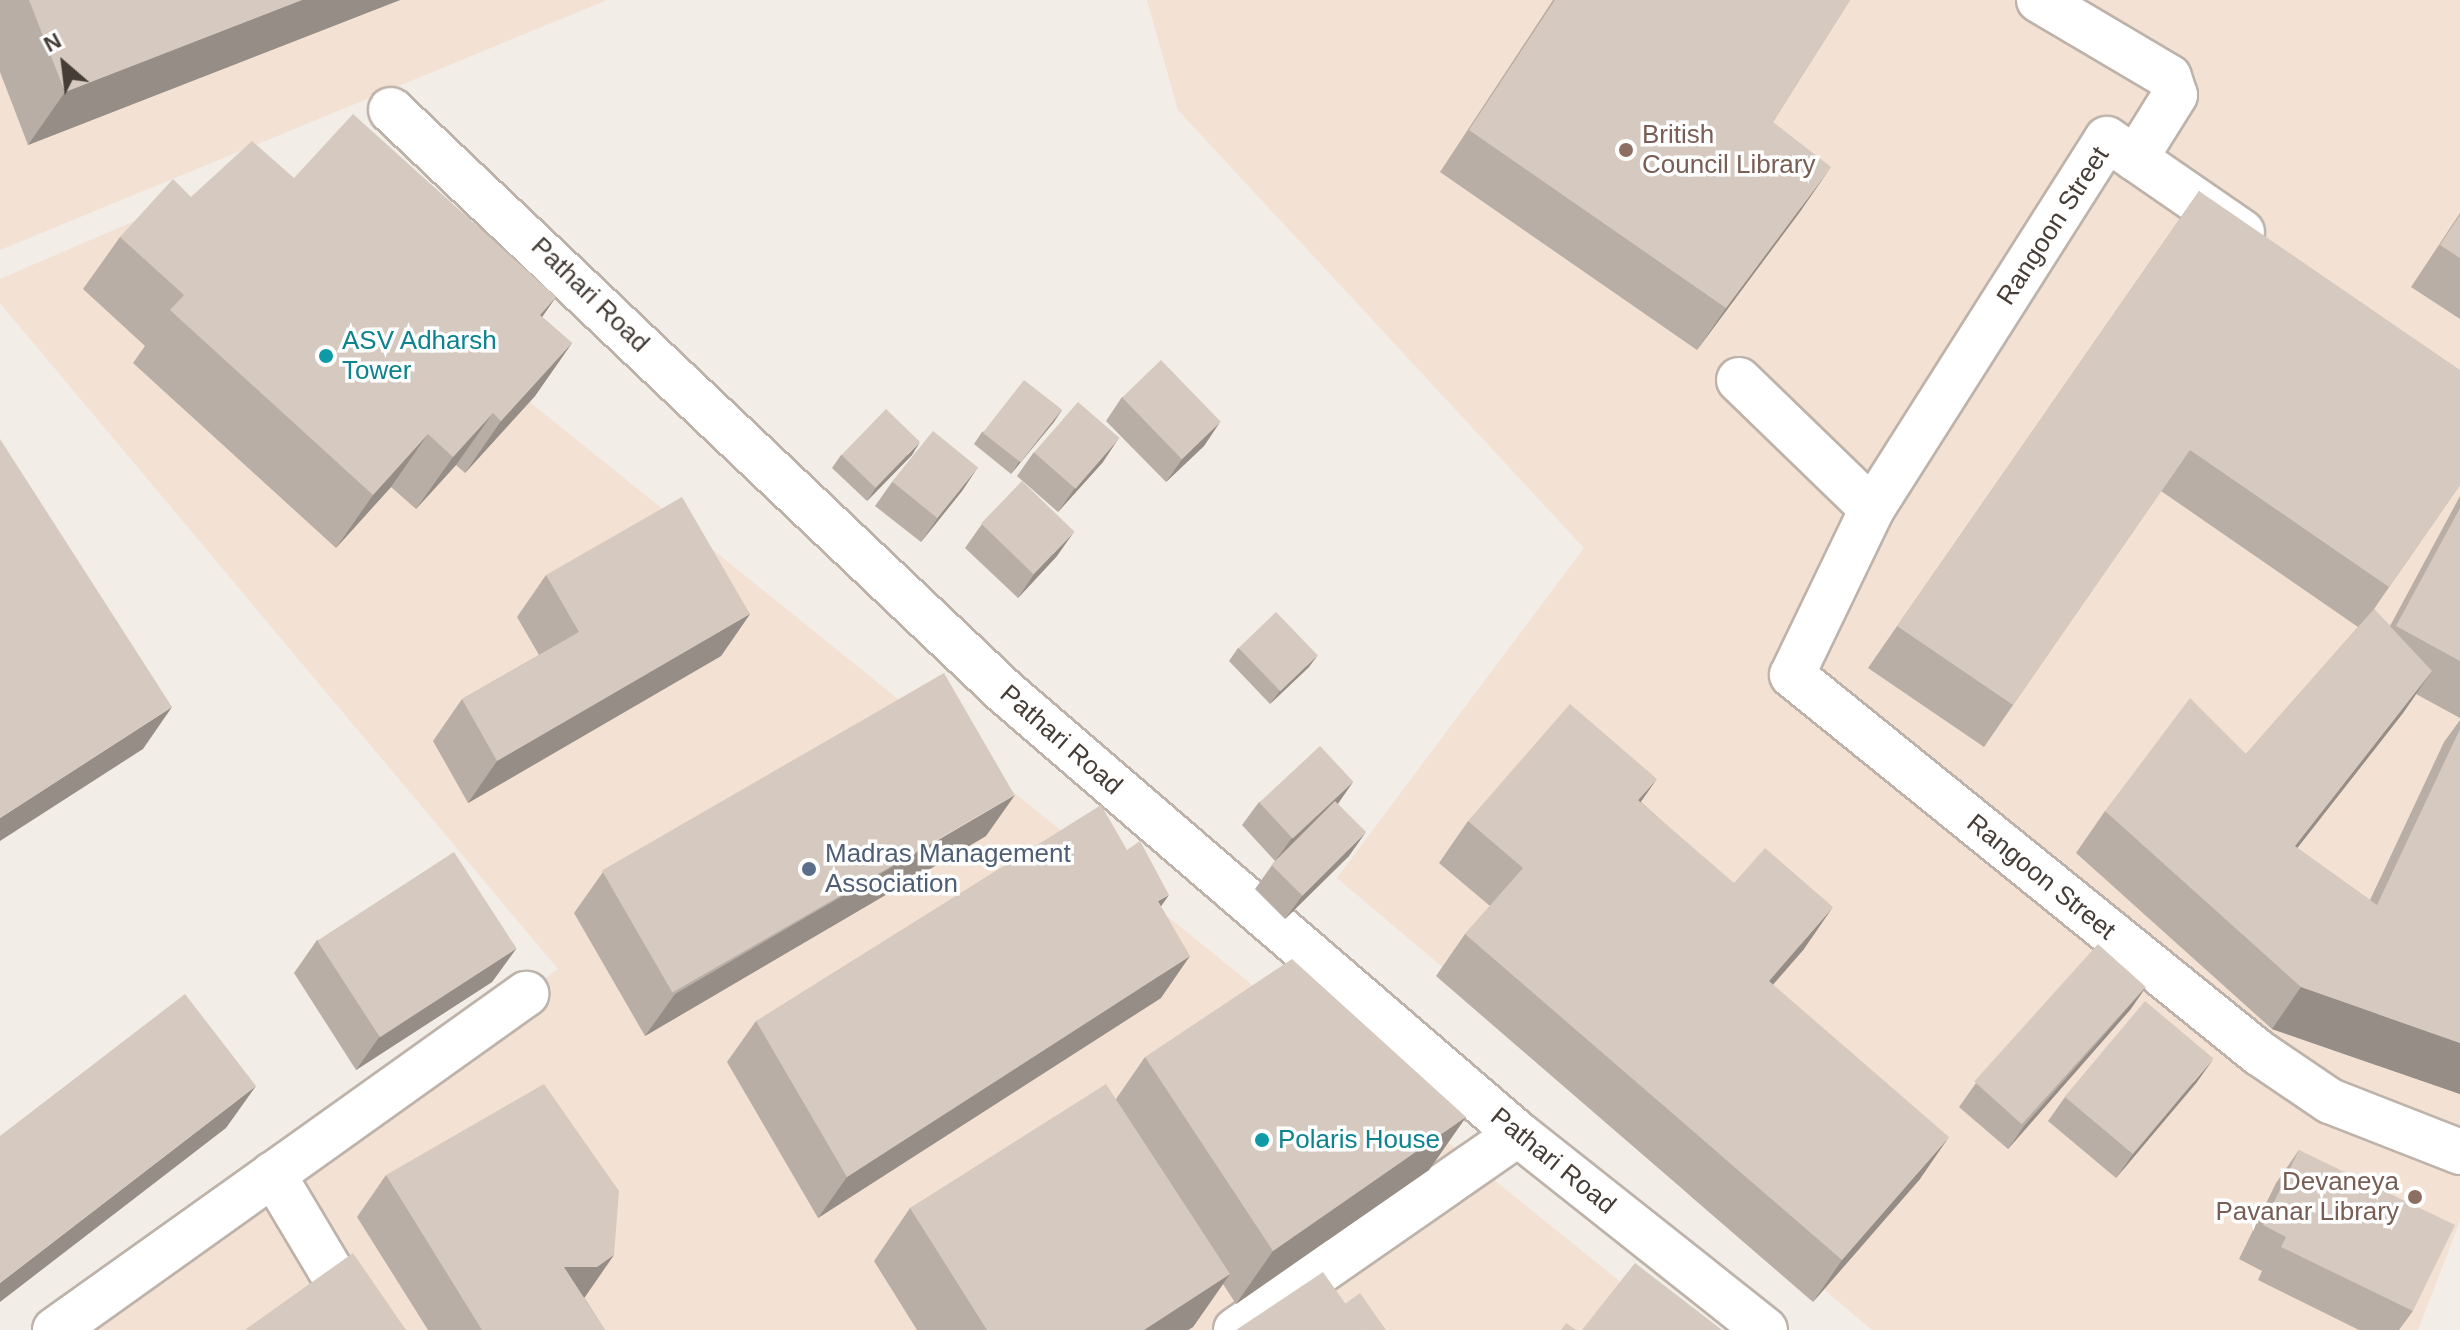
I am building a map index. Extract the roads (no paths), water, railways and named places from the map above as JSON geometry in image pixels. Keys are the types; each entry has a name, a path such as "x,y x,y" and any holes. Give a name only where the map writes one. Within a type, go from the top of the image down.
{"street":[{"path":"2039,0 2169,77 2175,95 2135,159"},
{"name":"Pathari Road","path":"391,110 1004,691 1518,1134 1765,1330"},
{"name":"Rangoon Street","path":"2278,256 2107,139 1872,509 1792,675 2259,1053 2330,1101 2460,1152"},
{"path":"1739,380 1872,509"},
{"path":"55,1330 526,994"},
{"path":"1236,1330 1518,1134"},
{"path":"273,1174 366,1330"}],"place":[{"name":"British Council Library","path":"1626,150"},
{"name":"ASV Adharsh Tower","path":"326,356"},
{"name":"Madras Management Association","path":"809,869"},
{"name":"Polaris House","path":"1262,1140"},
{"name":"Devaneya Pavanar Library","path":"2415,1197"}]}
